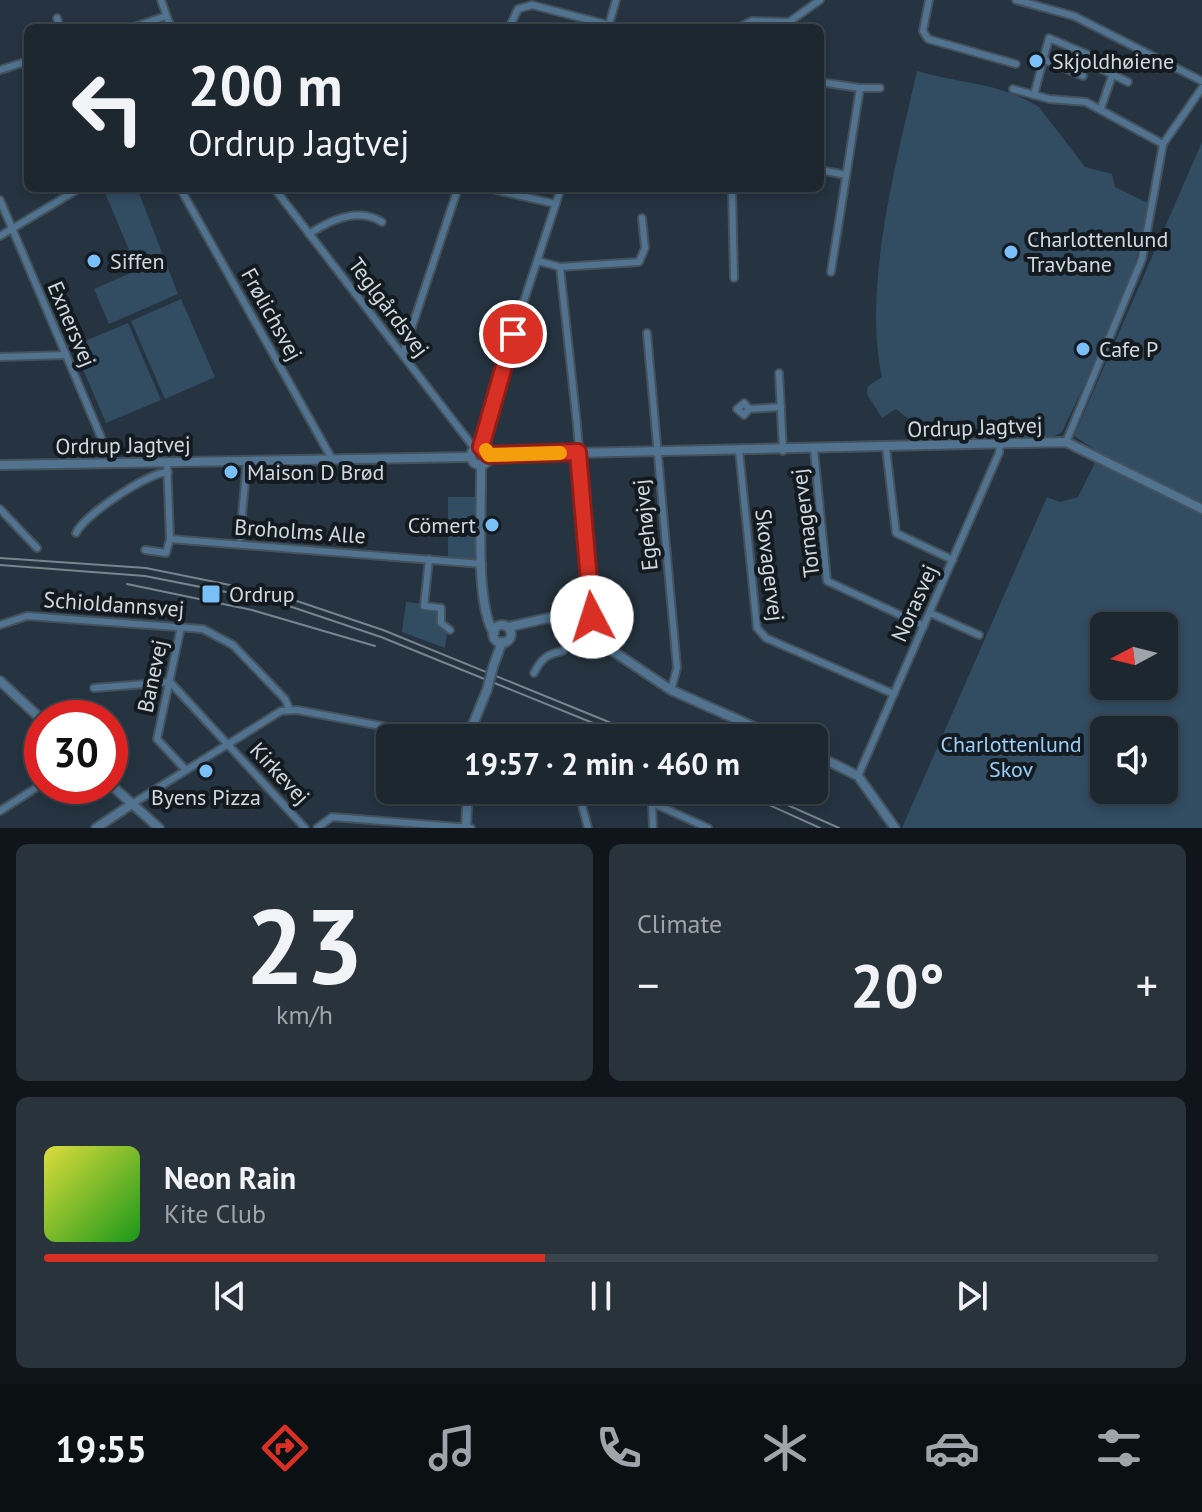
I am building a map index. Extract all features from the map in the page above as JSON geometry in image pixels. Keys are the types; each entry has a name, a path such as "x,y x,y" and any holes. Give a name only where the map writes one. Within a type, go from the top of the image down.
{"street":[{"path":"161,0 169,24"},
{"path":"610,24 616,0"},
{"path":"746,24 752,21 789,22 820,0"},
{"path":"929,0 923,31 928,39 1016,64"},
{"path":"1016,0 1074,16 1202,81"},
{"path":"511,24 518,9 532,5 602,24"},
{"path":"143,24 166,16"},
{"path":"57,18 59,24"},
{"path":"1034,95 1049,38 1089,55"},
{"path":"1045,60 1083,76"},
{"path":"0,70 24,62"},
{"path":"1097,67 1128,82"},
{"path":"1101,108 1112,76"},
{"path":"824,83 880,88"},
{"path":"831,272 860,88"},
{"path":"1066,442 1145,251 1163,144 1202,88"},
{"path":"1013,89 1034,95 1071,98 1101,108 1163,144"},
{"path":"824,171 846,175"},
{"path":"0,236 73,192"},
{"name":"Frølichsvej","path":"182,192 332,459"},
{"name":"Teglgårdsvej","path":"277,192 476,451"},
{"path":"403,354 457,192"},
{"path":"504,192 556,204"},
{"path":"475,724 502,634 486,606 482,564 481,464 476,451 560,192"},
{"path":"732,192 734,278"},
{"name":"Exnersvej","path":"0,200 112,463"},
{"path":"309,234 347,216 376,218 382,222"},
{"path":"538,261 560,267 639,262 645,248 642,218"},
{"path":"560,267 592,617 588,631"},
{"path":"647,333 656,451"},
{"path":"0,357 66,355"},
{"path":"779,373 783,451"},
{"path":"749,409 781,407"},
{"name":"Ordrup Jagtvej","path":"489,455 783,451 1066,442 1202,509"},
{"name":"Norasvej","path":"858,776 953,560 1000,444"},
{"path":"886,448 896,533 953,560"},
{"name":"Skovagervej","path":"739,450 757,628 766,638 894,694"},
{"name":"Tornagervej","path":"814,450 827,581 924,626"},
{"path":"476,451 489,455 481,464"},
{"name":"Ordrup Jagtvej","path":"0,465 332,459 476,451"},
{"name":"Egehøjvej","path":"656,451 677,668 671,690"},
{"path":"240,538 247,460"},
{"path":"145,550 166,553 170,539 167,462"},
{"path":"76,533 80,523 158,472 168,472"},
{"path":"0,509 37,548"},
{"name":"Broholms Alle","path":"170,539 482,564"},
{"path":"429,559 424,606 441,608 441,623 450,630"},
{"path":"930,613 979,635"},
{"name":"Schioldannsvej","path":"0,625 27,616 203,629 233,645 285,699 290,710"},
{"path":"502,634 526,623 559,619 576,624 671,690 748,724"},
{"path":"534,673 540,661 550,653 563,651 576,624"},
{"name":"Banevej","path":"181,627 157,739 185,769"},
{"path":"0,681 24,703"},
{"path":"94,688 170,682"},
{"name":"Kirkevej","path":"170,682 305,828"},
{"path":"96,828 274,715 290,710 376,725"},
{"path":"828,761 858,776 895,828"},
{"path":"0,811 24,796"},
{"path":"128,800 159,828"},
{"path":"317,828 332,817 468,828 468,804"},
{"path":"582,804 588,828"},
{"path":"652,804 653,828"},
{"path":"654,804 708,828"}],"green space":[{"name":"Charlottenlund Travbane","path":"917,71 995,88 1039,107 1085,167 1112,174 1115,187 1148,203 1135,262 1114,320 1062,432 1052,437 990,439 950,435 931,430 896,409 882,418 867,394 868,386 882,377 877,342 879,265 892,183"},
{"name":"Charlottenlund Skov","path":"1202,142 1202,828 902,828 1047,497 1060,502 1078,497 1100,453 1074,436"},
{"path":"105,192 139,192 178,294 109,324 94,289 144,267 137,269"},
{"path":"181,299 215,377 165,399 131,321"},
{"path":"128,323 161,400 106,423 73,346"},
{"path":"448,497 475,497 475,560 448,557"},
{"path":"406,602 443,606 442,624 448,625 445,648 402,632"}],"tram line":[{"path":"0,565 145,576 277,602 381,637 595,724"},
{"path":"127,584 252,610 375,646"},
{"path":"767,804 820,828"}],"railway":[{"path":"0,558 146,568 279,595 383,630 614,724"},
{"path":"785,804 839,828"}],"slow traffic":[{"path":"486,450 489,455 560,453"}],"place":[{"name":"Skjoldhøiene","path":"1036,61"},
{"name":"Charlottenlund Travbane","path":"1011,252"},
{"name":"Siffen","path":"94,261"},
{"name":"Cafe P","path":"1083,349"},
{"name":"Maison D Brød","path":"231,472"},
{"name":"Cömert","path":"492,525"},
{"name":"Ordrup","path":"211,594"},
{"name":"Byens Pizza","path":"206,771"}],"route":[{"path":"513,334 481,447 489,455 578,452 592,617"}]}
